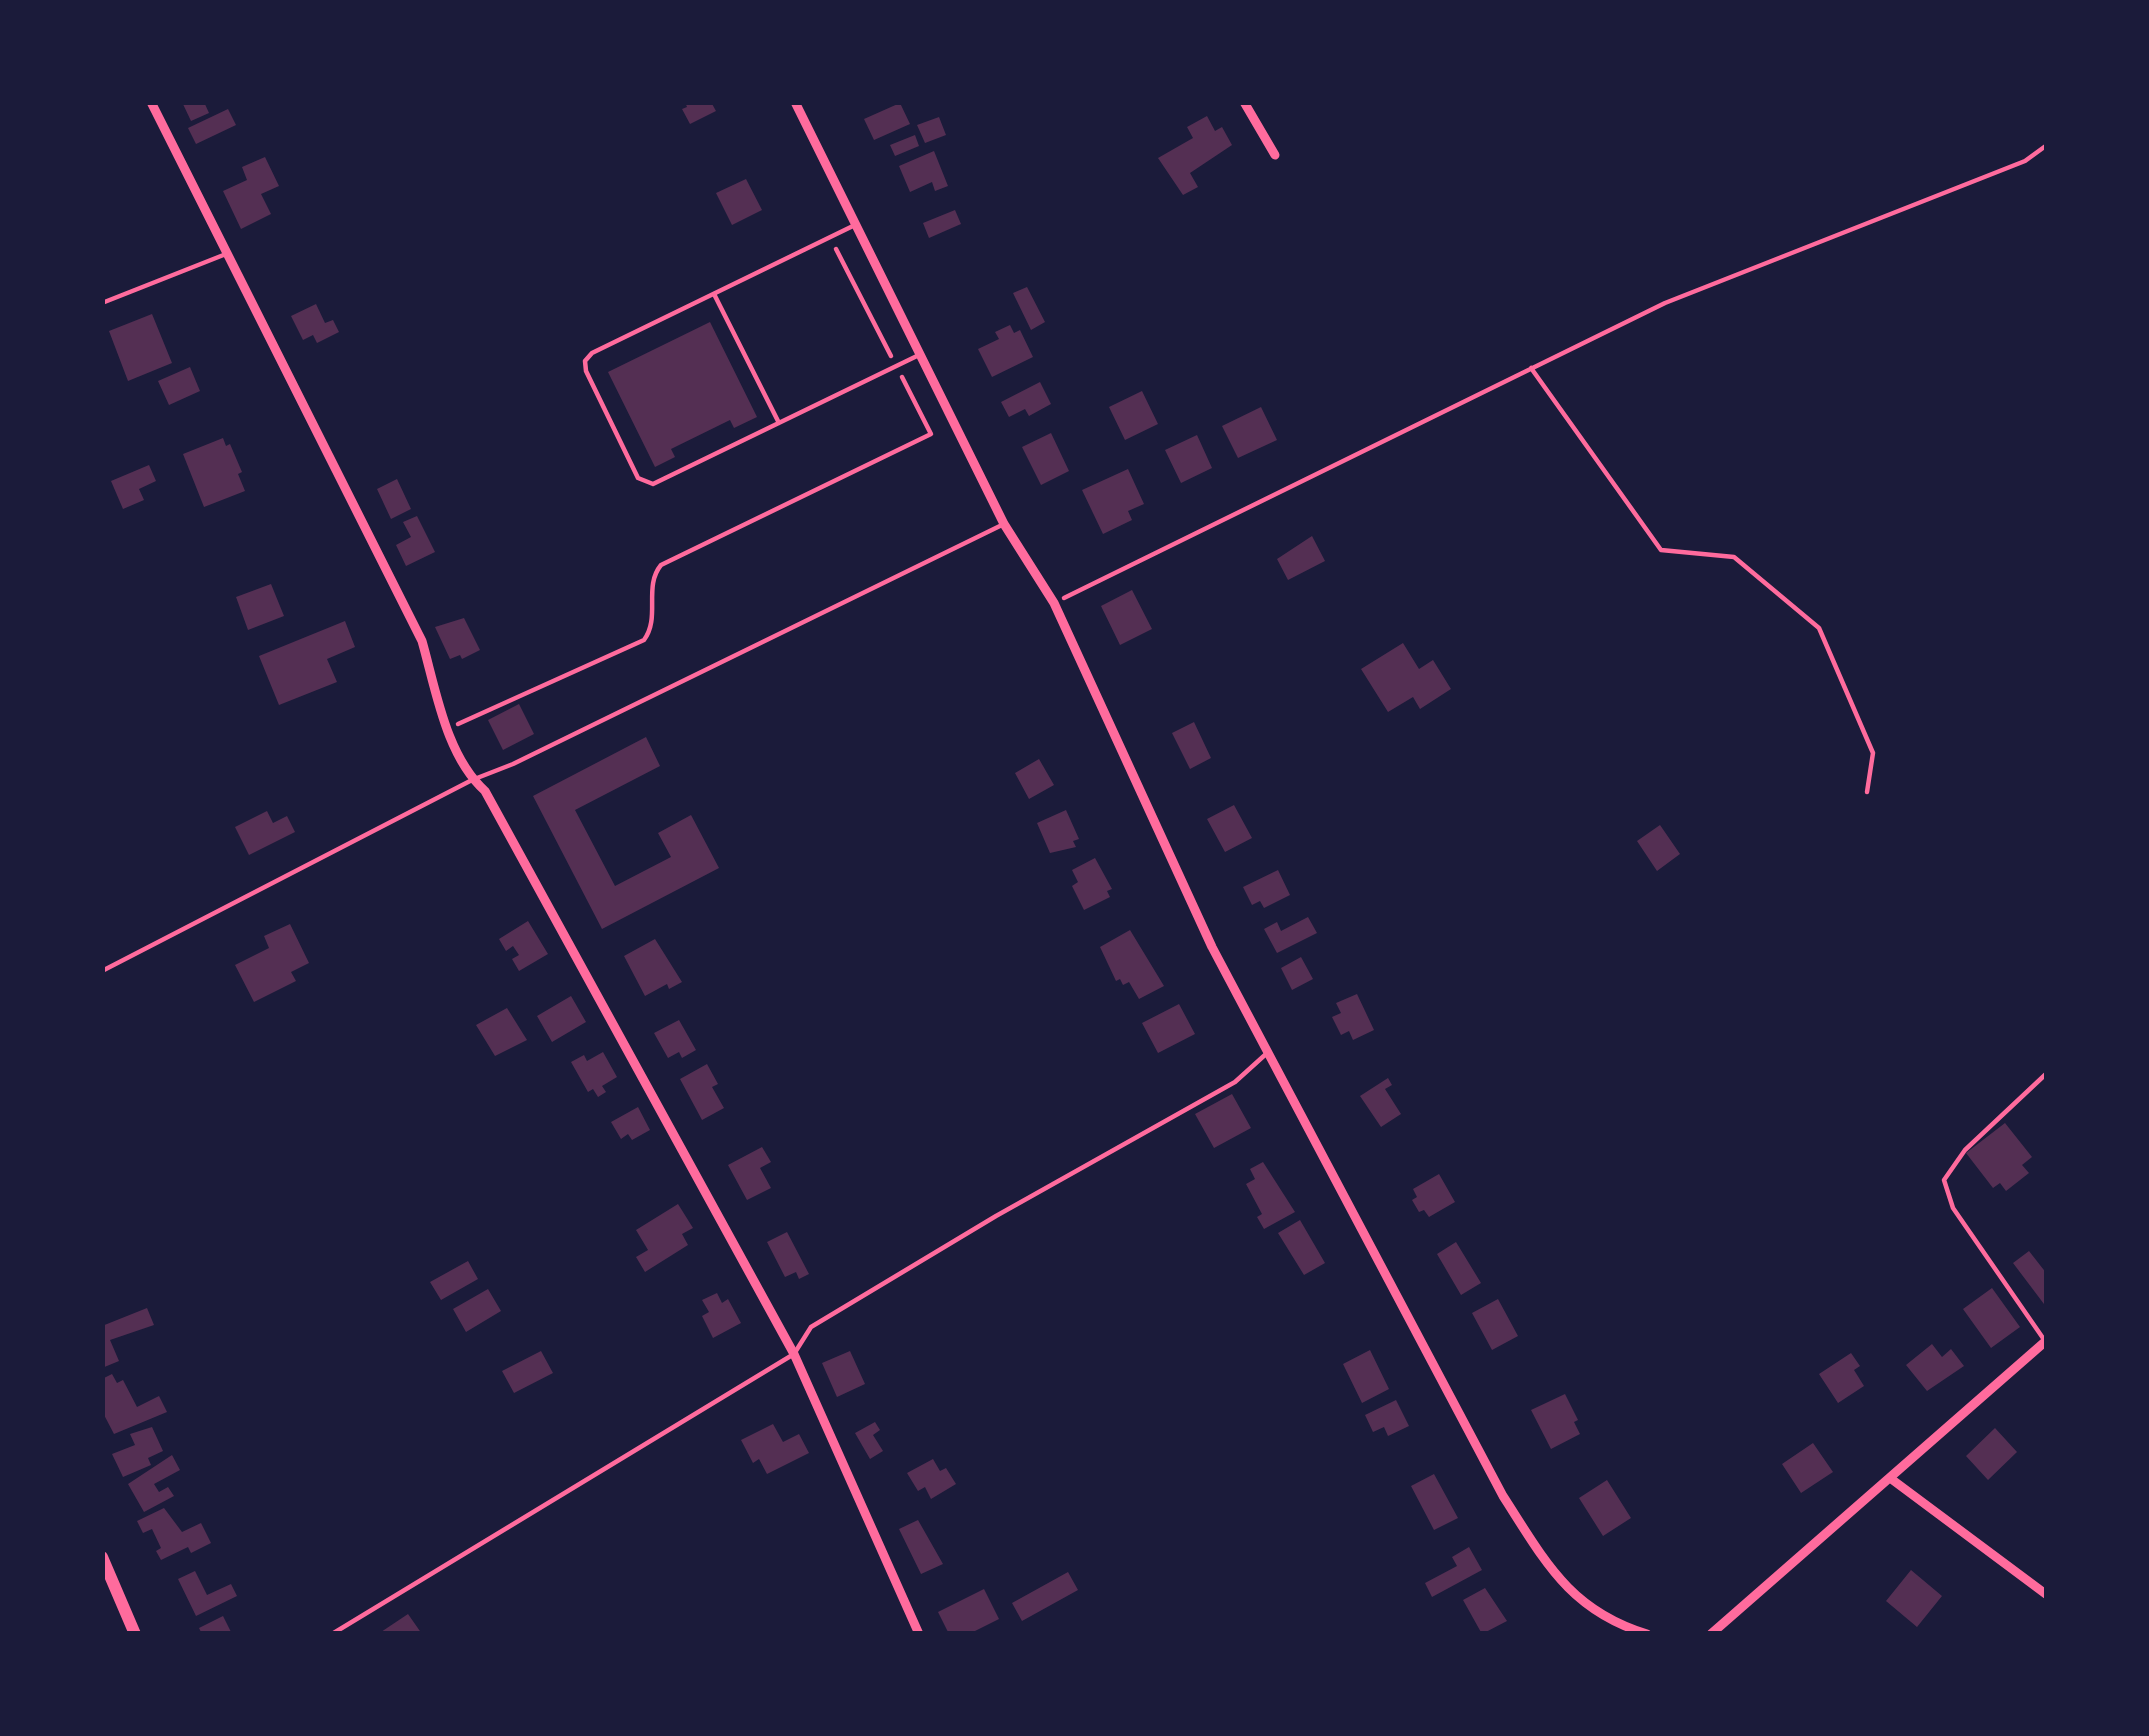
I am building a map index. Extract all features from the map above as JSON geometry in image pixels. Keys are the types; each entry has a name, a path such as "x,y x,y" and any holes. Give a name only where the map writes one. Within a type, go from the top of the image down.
{"street":[{"path":"152,102 422,641 447,729 472,780 485,791 794,1354 919,1634"},
{"path":"795,102 1004,524 1054,603 1212,947 1504,1496 1552,1573 1581,1603 1615,1624 1647,1634"},
{"path":"1244,102 1275,155"},
{"path":"1711,1634 2046,1341"},
{"path":"1890,1478 2047,1595"},
{"path":"102,1557 135,1634"}],"lane":[{"path":"855,225 592,353 585,361 638,478 653,484 920,355"},
{"path":"102,303 226,254"},
{"path":"714,294 778,423"},
{"path":"102,971 472,780 1004,524"},
{"path":"332,1634 794,1354 811,1327 1234,1082 1268,1052"},
{"path":"2046,1341 1953,1208 1943,1180 1965,1150 2047,1073"}],"path":[{"path":"1054,603 1665,302 2025,161 2047,145"},
{"path":"447,729 644,640 651,632 652,581 661,566 931,434 830,237"},
{"path":"1532,368 1661,550 1734,557 1819,628 1873,753 1867,792"}],"building":[{"path":"182,102 204,102 209,113 191,121"},
{"path":"685,102 711,102 716,111 690,124 682,109 687,107"},
{"path":"900,103 910,124 874,140 864,119"},
{"path":"228,109 236,125 196,144 188,128"},
{"path":"1207,116 1215,131 1222,127 1232,145 1190,173 1198,187 1183,195 1158,158 1193,138 1187,127"},
{"path":"939,117 946,135 925,143 917,125"},
{"path":"915,135 919,146 895,156 890,145"},
{"path":"934,151 948,186 935,191 932,182 910,192 899,166"},
{"path":"265,157 279,186 261,194 271,214 241,229 223,191 247,180 242,167"},
{"path":"746,179 762,210 732,225 716,193"},
{"path":"955,210 961,224 929,238 923,223"},
{"path":"1027,287 1045,322 1031,330 1013,293"},
{"path":"316,304 325,323 333,320 339,332 317,343 313,335 303,340 291,316"},
{"path":"152,314 172,363 128,381 109,331"},
{"path":"710,322 757,417 734,428 730,420 671,449 675,457 655,467 608,372"},
{"path":"1010,325 1014,333 1020,330 1033,357 992,377 978,349 999,339 995,332"},
{"path":"190,367 200,391 169,405 158,381"},
{"path":"1040,382 1051,404 1029,416 1025,409 1009,417 1001,402"},
{"path":"1142,391 1158,424 1125,440 1109,407"},
{"path":"1261,407 1277,440 1238,458 1222,426"},
{"path":"1051,433 1069,471 1041,485 1022,447"},
{"path":"1197,435 1212,468 1181,483 1165,450"},
{"path":"223,438 242,472 238,474 245,491 204,507 183,454"},
{"path":"149,465 156,481 139,489 144,500 123,509 111,481"},
{"path":"1128,469 1144,504 1128,511 1132,520 1103,534 1082,490"},
{"path":"397,479 411,509 391,519 377,489"},
{"path":"417,516 435,552 406,566 396,545 411,537 403,522"},
{"path":"1312,536 1325,561 1288,580 1277,559"},
{"path":"271,584 284,616 248,630 236,597"},
{"path":"1132,590 1152,629 1120,645 1101,606"},
{"path":"464,618 480,650 450,659 435,627"},
{"path":"345,621 355,647 327,659 337,682 279,705 259,656"},
{"path":"1403,643 1419,669 1433,660 1451,689 1420,709 1413,697 1388,712 1361,669"},
{"path":"519,704 534,734 503,750 488,720"},
{"path":"1194,722 1211,758 1190,769 1172,733"},
{"path":"646,737 660,766 575,810 615,886 671,857 658,833 691,815 719,868 602,929 533,796"},
{"path":"1039,759 1054,785 1029,799 1015,773"},
{"path":"1234,805 1252,838 1225,852 1207,819"},
{"path":"1066,810 1079,839 1073,841 1076,847 1050,853 1037,823"},
{"path":"267,811 273,823 287,816 295,832 249,855 235,827"},
{"path":"1660,825 1680,854 1657,871 1637,841"},
{"path":"1095,858 1112,889 1107,891 1110,897 1084,910 1072,886 1078,882 1072,870"},
{"path":"1278,870 1290,895 1264,908 1260,901 1252,905 1243,887"},
{"path":"1308,917 1317,933 1277,953 1264,929 1277,922 1281,931"},
{"path":"528,921 548,954 519,971 512,959 519,955 513,946 506,951 499,939"},
{"path":"290,924 309,963 291,972 296,981 254,1002 235,965 269,948 264,936"},
{"path":"1130,930 1164,986 1139,999 1129,982 1116,981 1100,947"},
{"path":"655,939 682,982 645,996 624,956"},
{"path":"1301,957 1313,979 1292,990 1281,968"},
{"path":"1357,994 1374,1030 1353,1040 1349,1031 1341,1035 1332,1017 1341,1013 1336,1003"},
{"path":"571,996 586,1022 552,1042 537,1016"},
{"path":"1179,1004 1195,1034 1158,1053 1142,1023"},
{"path":"507,1008 527,1040 495,1056 476,1025"},
{"path":"679,1020 696,1050 682,1058 679,1052 668,1058 654,1033"},
{"path":"603,1052 617,1077 602,1086 606,1092 598,1097 593,1089 588,1092 571,1062 584,1055 587,1061"},
{"path":"707,1064 718,1084 712,1087 724,1108 702,1120 680,1079"},
{"path":"1388,1078 1392,1085 1385,1089 1401,1114 1381,1127 1360,1096"},
{"path":"1232,1094 1251,1128 1214,1148 1195,1114"},
{"path":"638,1107 650,1130 632,1140 628,1134 621,1139 611,1122"},
{"path":"2005,1123 2032,1157 2022,1165 2029,1173 2006,1191 2000,1183 1993,1188 1966,1153"},
{"path":"762,1147 771,1162 760,1168 771,1188 747,1200 728,1165"},
{"path":"1263,1162 1295,1212 1264,1229 1257,1217 1262,1214 1246,1184 1255,1179 1250,1169"},
{"path":"1439,1174 1455,1202 1429,1217 1412,1200 1417,1197 1413,1189"},
{"path":"678,1204 693,1228 682,1234 688,1245 645,1272 636,1257 648,1250 636,1230"},
{"path":"1300,1220 1325,1263 1304,1275 1278,1233"},
{"path":"787,1232 809,1274 799,1279 796,1272 785,1277 767,1242"},
{"path":"1456,1242 1481,1283 1461,1295 1437,1254"},
{"path":"2029,1251 2047,1274 2047,1308 2013,1263"},
{"path":"468,1261 478,1279 441,1300 430,1282"},
{"path":"1992,1288 2020,1327 1991,1348 1963,1309"},
{"path":"488,1289 501,1311 466,1332 453,1309"},
{"path":"717,1293 722,1303 728,1299 741,1323 713,1338 702,1316 709,1312 702,1300"},
{"path":"1498,1299 1518,1336 1492,1350 1472,1313"},
{"path":"147,1308 154,1325 110,1340 119,1361 102,1368 102,1326"},
{"path":"1932,1344 1942,1357 1951,1349 1964,1366 1927,1391 1906,1365"},
{"path":"1370,1350 1389,1389 1362,1403 1343,1364"},
{"path":"541,1351 553,1373 514,1393 502,1371"},
{"path":"850,1351 865,1384 837,1397 822,1363"},
{"path":"1851,1353 1860,1366 1854,1370 1864,1386 1838,1403 1819,1374"},
{"path":"112,1374 117,1383 123,1380 137,1407 159,1396 167,1412 114,1434 102,1411 102,1379"},
{"path":"1565,1394 1580,1434 1551,1449 1531,1410"},
{"path":"1396,1400 1409,1426 1388,1436 1384,1427 1373,1432 1365,1415"},
{"path":"875,1422 880,1430 873,1435 883,1451 870,1459 855,1433"},
{"path":"773,1424 783,1442 799,1434 809,1453 767,1474 759,1459 753,1463 741,1440"},
{"path":"152,1427 163,1451 148,1458 151,1465 123,1477 112,1454 135,1445 130,1434"},
{"path":"1995,1428 2017,1452 1988,1480 1966,1456"},
{"path":"1813,1443 1833,1472 1801,1493 1782,1464"},
{"path":"172,1455 180,1470 154,1484 159,1492 168,1487 174,1496 144,1512 128,1484"},
{"path":"933,1459 956,1484 931,1499 925,1487 918,1491 907,1473"},
{"path":"1434,1474 1458,1518 1434,1530 1411,1486"},
{"path":"1607,1480 1631,1518 1603,1536 1579,1498"},
{"path":"164,1508 182,1532 201,1523 211,1543 191,1553 188,1547 161,1560 152,1529 143,1533 137,1521"},
{"path":"918,1520 943,1564 921,1574 899,1529"},
{"path":"1469,1547 1482,1570 1432,1597 1425,1583 1457,1566 1452,1557"},
{"path":"1911,1570 1942,1596 1917,1627 1886,1601"},
{"path":"195,1571 207,1595 231,1584 237,1596 196,1616 178,1579"},
{"path":"1068,1572 1078,1590 1022,1621 1012,1603"},
{"path":"1485,1588 1507,1621 1482,1634 1463,1600"},
{"path":"984,1589 999,1619 969,1634 949,1634 938,1612"},
{"path":"408,1614 422,1634 378,1634"},
{"path":"223,1616 232,1634 202,1634 199,1628"}]}
